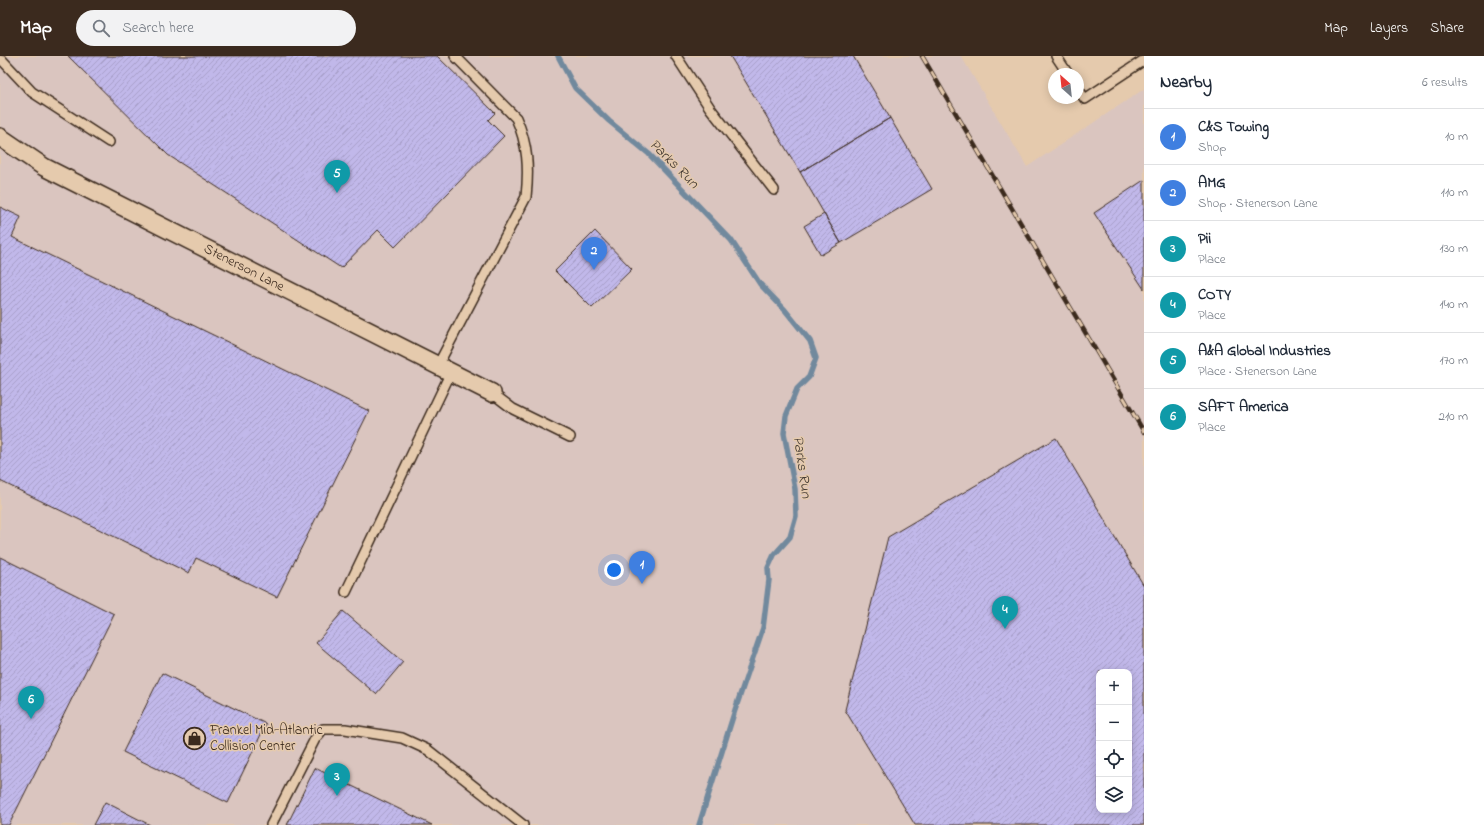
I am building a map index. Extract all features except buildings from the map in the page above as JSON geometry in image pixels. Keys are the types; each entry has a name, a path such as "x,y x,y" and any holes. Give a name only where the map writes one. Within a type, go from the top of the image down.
{"street":[{"name":"Stenerson Lane","path":"0,137 44,167 492,393"}],"lane":[{"path":"346,592 444,369 526,198 528,177 526,149 522,131 516,118 455,56"},
{"path":"676,56 710,108 774,190"},
{"path":"1056,56 1064,68"},
{"path":"0,60 32,92 109,142"},
{"path":"1084,98 1085,99 1144,60"},
{"path":"492,393 513,409 570,436"},
{"path":"271,825 315,739 323,730 345,729 402,738 428,750 523,825"}],"shaded area":[{"path":"0,56 961,56 1027,167 1144,89 1144,825 0,825"}],"waterway":[{"name":"Parks Run","path":"558,56 575,88 609,121 649,154 731,240 760,284 785,310 810,341 816,358 809,377 797,389 786,416 784,433 795,489 796,516 790,537 774,555 768,568 769,580 763,628 735,710 699,825"}],"railway":[{"path":"922,56 1144,432"}],"place":[{"name":"A&A Global Industries","path":"337,193"},
{"name":"AMG","path":"594,270"},
{"name":"C&S Towing","path":"642,584"},
{"name":"COTY","path":"1005,629"},
{"name":"SAFT America","path":"31,719"},
{"name":"Frankel Mid-Atlantic Collision Center","path":"195,738"},
{"name":"Pii","path":"337,796"}]}
